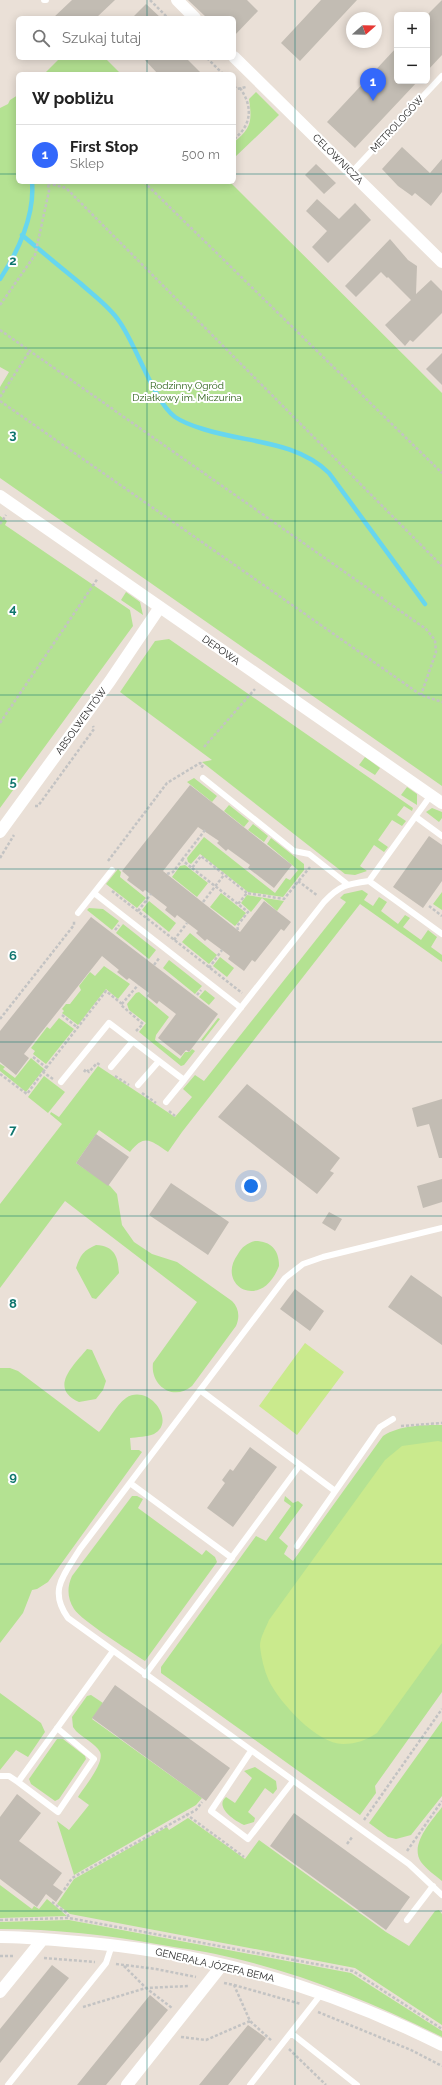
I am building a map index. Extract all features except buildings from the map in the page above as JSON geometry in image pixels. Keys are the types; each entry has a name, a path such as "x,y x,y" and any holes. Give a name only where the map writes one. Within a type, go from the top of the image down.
{"street":[{"path":"177,0 193,16"},
{"name":"CELOWNICZA","path":"236,59 442,262"},
{"name":"DEPOWA","path":"0,496 442,803"},
{"name":"ABSOLWENTÓW","path":"0,832 110,681 160,607"},
{"name":"GENERAŁA JÓZEFA BEMA","path":"0,1937 43,1939 148,1949 222,1964 258,1973 322,1993 396,2023 442,2045"},
{"path":"0,1992 43,1939"},
{"path":"127,2085 222,1964"}],"lane":[{"name":"METROLOGÓW","path":"351,173 442,76"},
{"path":"203,778 294,852 309,854 347,884"},
{"path":"369,881 431,796"},
{"path":"416,817 442,836"},
{"path":"78,913 112,870"},
{"path":"166,1102 324,902 336,890 347,884 369,881 442,934"},
{"path":"94,893 241,1008"},
{"path":"60,1083 109,1023 184,1080"},
{"path":"111,1067 133,1041"},
{"path":"136,1086 159,1061"},
{"path":"442,1228 323,1256 303,1264 285,1278 80,1549 60,1581 58,1590 58,1598 62,1609 68,1618 113,1652 409,1864 442,1895"},
{"path":"200,1390 335,1491"},
{"path":"297,1546 380,1427 393,1419"},
{"path":"145,1675 300,1465"},
{"path":"130,1483 232,1558"},
{"path":"18,1782 113,1652"},
{"path":"0,1776 9,1776 58,1812 94,1759 57,1728"},
{"path":"251,1751 211,1810 248,1839 293,1781"},
{"path":"407,1920 433,1886"},
{"path":"8,2085 106,1963 112,1945"},
{"path":"250,2085 322,1993"},
{"path":"291,2032 356,2085"}],"path":[{"path":"150,0 166,16"},
{"path":"209,60 221,72"},
{"path":"236,88 251,85"},
{"path":"236,137 245,129 249,118 246,96 240,88"},
{"path":"0,305 35,254 49,192 47,184"},
{"path":"53,184 66,188 442,566"},
{"path":"146,184 442,473"},
{"path":"0,330 29,352 426,629 435,640 436,652 421,695"},
{"path":"0,397 29,352"},
{"path":"0,401 421,695 442,702"},
{"path":"0,723 105,568"},
{"path":"204,746 263,679"},
{"path":"167,874 173,872 205,830"},
{"path":"192,868 201,856 247,893 284,899 310,867 304,853"},
{"path":"182,860 248,912 237,926 238,930"},
{"path":"203,902 224,875"},
{"path":"298,881 315,894"},
{"path":"112,891 239,991"},
{"path":"238,904 247,893"},
{"path":"138,911 151,894"},
{"path":"429,906 442,916"},
{"path":"174,940 187,923"},
{"path":"209,968 222,950"},
{"path":"122,1004 138,985"},
{"path":"0,1074 27,1094 106,991 143,1024 136,1032 141,1036"},
{"path":"62,1015 78,1028"},
{"path":"33,1057 47,1068"},
{"path":"82,1074 86,1070 89,1072 97,1063 102,1067"},
{"path":"43,1072 60,1083"},
{"path":"114,1075 136,1086"},
{"path":"140,1092 175,1116"},
{"path":"399,1426 442,1423"},
{"path":"347,1844 442,1709"},
{"path":"406,1852 442,1800"},
{"path":"64,1890 72,1878 186,1814 196,1810 202,1802"},
{"path":"186,1814 244,1857"},
{"path":"52,1902 67,1913 69,1918"},
{"path":"0,1956 124,1965 208,1982 234,1985 311,2008 404,2047 442,2066"},
{"path":"124,1965 146,1988 181,2016"},
{"path":"66,2012 146,1988 189,1986 208,1982"},
{"path":"234,1985 250,2021 280,2048"},
{"path":"170,2031 176,2036 206,2040 250,2021"},
{"path":"283,2042 326,2085"}],"green space":[{"path":"58,60 107,60 119,72 46,72"},
{"path":"256,92 279,115 236,156 236,140 247,128 249,123 249,99"},
{"name":"Rodzinny Ogród Działkowy im. Miczurina","path":"16,96 16,184 232,184 442,393 442,786 0,478 0,387 9,372 0,367 0,108 8,104 10,100"},
{"path":"0,516 7,521 5,525 130,610 133,626 0,808"},
{"path":"126,592 140,602 143,615 121,600"},
{"path":"169,639 413,808 412,811 404,806 397,815 406,821 402,826 392,820 378,840 388,847 384,852 374,845 360,866 367,871 355,875 345,874 202,762 212,760 120,692 155,641"},
{"path":"365,757 380,768 375,775 359,765"},
{"path":"194,778 217,796 212,802 187,782"},
{"path":"407,787 417,794 417,805 401,795"},
{"path":"229,805 249,821 244,827 224,811"},
{"path":"432,808 442,812 442,818 439,822 426,812"},
{"path":"253,824 268,836 264,842 248,830"},
{"path":"204,837 275,893 286,878 290,880 298,870 267,844 271,838 304,864 304,870 283,897 248,892 200,854 191,864 188,862 187,858"},
{"path":"185,865 208,883 197,897 172,877 180,866"},
{"path":"118,869 121,872 120,877 146,898 137,908 106,884"},
{"path":"362,890 368,894 364,900 373,906 379,897 387,902 381,911 398,924 405,915 410,918 403,927 421,940 428,930 437,937 431,947 442,955 442,962 360,904 168,1152 152,1142 144,1141 140,1142 130,1152 99,1130 76,1163 110,1186 117,1194 122,1225 134,1242 152,1254 177,1262 232,1301 236,1307 238,1319 236,1326 192,1386 185,1391 177,1392 171,1392 164,1389 155,1378 153,1363 197,1302 65,1201 0,1288 0,1204 62,1124 50,1114 51,1112 59,1117 98,1066 175,1117 192,1097 183,1089 195,1075 204,1081 346,902 340,898 344,894"},
{"path":"442,892 442,910 433,904"},
{"path":"221,893 246,913 235,926 210,907"},
{"path":"247,895 284,901 277,911 262,898 251,912 241,903"},
{"path":"149,901 176,923 169,932 142,910"},
{"path":"89,908 103,909 119,921 112,930 87,910"},
{"path":"123,924 156,950 149,959 116,933"},
{"path":"190,933 217,955 209,964 182,942"},
{"path":"220,957 234,968 227,977 213,966"},
{"path":"169,960 202,986 195,994 163,968"},
{"path":"104,966 130,984 118,999 106,989 78,1025 62,1013 64,1011 62,1009 66,1004 70,1004 81,990 79,986 90,972 95,976"},
{"path":"205,990 215,998 209,1005 199,997"},
{"path":"139,992 169,1017 156,1035 155,1040 180,1059 185,1052 189,1052 192,1049 195,1051 184,1065 181,1066 139,1032 146,1023 129,1010 127,1004 136,993"},
{"path":"59,1018 74,1029 46,1064 33,1054 35,1051 31,1048 47,1027 50,1029"},
{"path":"218,1018 220,1019 203,1041 201,1040"},
{"path":"31,1058 44,1069 26,1092 0,1071 0,1064 5,1067 3,1069 15,1078"},
{"path":"44,1076 65,1092 48,1113 28,1097"},
{"path":"255,1241 266,1243 276,1251 279,1266 271,1280 262,1288 252,1291 243,1289 236,1284 232,1276 232,1265 243,1247"},
{"path":"96,1245 107,1248 114,1253 118,1262 119,1273 96,1299 92,1298 76,1268 83,1254 88,1249"},
{"path":"305,1343 344,1372 297,1435 259,1406"},
{"path":"87,1349 92,1350 106,1381 103,1390 96,1399 79,1402 70,1396 65,1390 64,1383 66,1376"},
{"path":"0,1368 10,1368 18,1371 99,1432 122,1401 135,1395 143,1396 151,1400 161,1413 163,1421 160,1428 154,1434 130,1438 131,1450 139,1450 142,1452 48,1582 37,1589 32,1590 23,1613 0,1643"},
{"path":"442,1425 442,1692 375,1786 376,1793 360,1815 161,1673 161,1667 256,1536 266,1541 291,1506 284,1501 285,1496 293,1503 298,1501 303,1505 279,1538 288,1546 284,1554 293,1561 383,1436 390,1432 404,1428"},
{"path":"438,1441 442,1442 442,1643 377,1733 365,1740 348,1744 333,1742 311,1730 300,1721 290,1711 274,1690 267,1677 262,1659 260,1643 262,1636 269,1620 385,1460 402,1446"},
{"path":"132,1496 137,1496 143,1499 138,1508 202,1555 206,1550 215,1557 217,1562 145,1661 86,1621 74,1609 68,1592 72,1576"},
{"path":"0,1693 41,1723 45,1732 28,1757 16,1750 0,1770"},
{"path":"91,1695 103,1703 92,1719 202,1798 196,1805 74,1875 57,1821 69,1830 89,1805 78,1797 97,1768 101,1757 98,1749 73,1727 72,1717 87,1696"},
{"path":"442,1721 442,1796 411,1835 396,1839 388,1837 369,1823"},
{"path":"57,1739 63,1739 85,1756 86,1759 59,1799 55,1801 31,1784 29,1779"},
{"path":"255,1767 276,1781 277,1789 273,1794 265,1788 248,1812 255,1818 254,1822 244,1825 231,1817 222,1805 226,1797 235,1803 252,1778 244,1771"},
{"path":"442,1807 442,1881 428,1870 421,1862 418,1855 418,1848 423,1833"},
{"path":"188,1818 245,1859 259,1840 386,1932 409,1946 435,1911 439,1910 442,1914 442,2025 355,1968 70,1914 57,1904 74,1879 167,1827 169,1830"},
{"path":"0,1885 32,1909 34,1906 39,1909 47,1899 67,1916 0,1918"},
{"path":"69,1920 351,1973 442,2031 442,2037 392,2013 314,1982 233,1958 142,1941 102,1936 61,1931 0,1929 0,1922"}],"waterway":[{"path":"0,279 13,257 24,233 31,207 32,184"},
{"path":"22,235 95,296 115,316 126,332 152,386 167,409 175,417 189,424 219,434 286,448 316,462 329,473 425,604"}],"place":[{"name":"First Stop","path":"373,101"}]}
